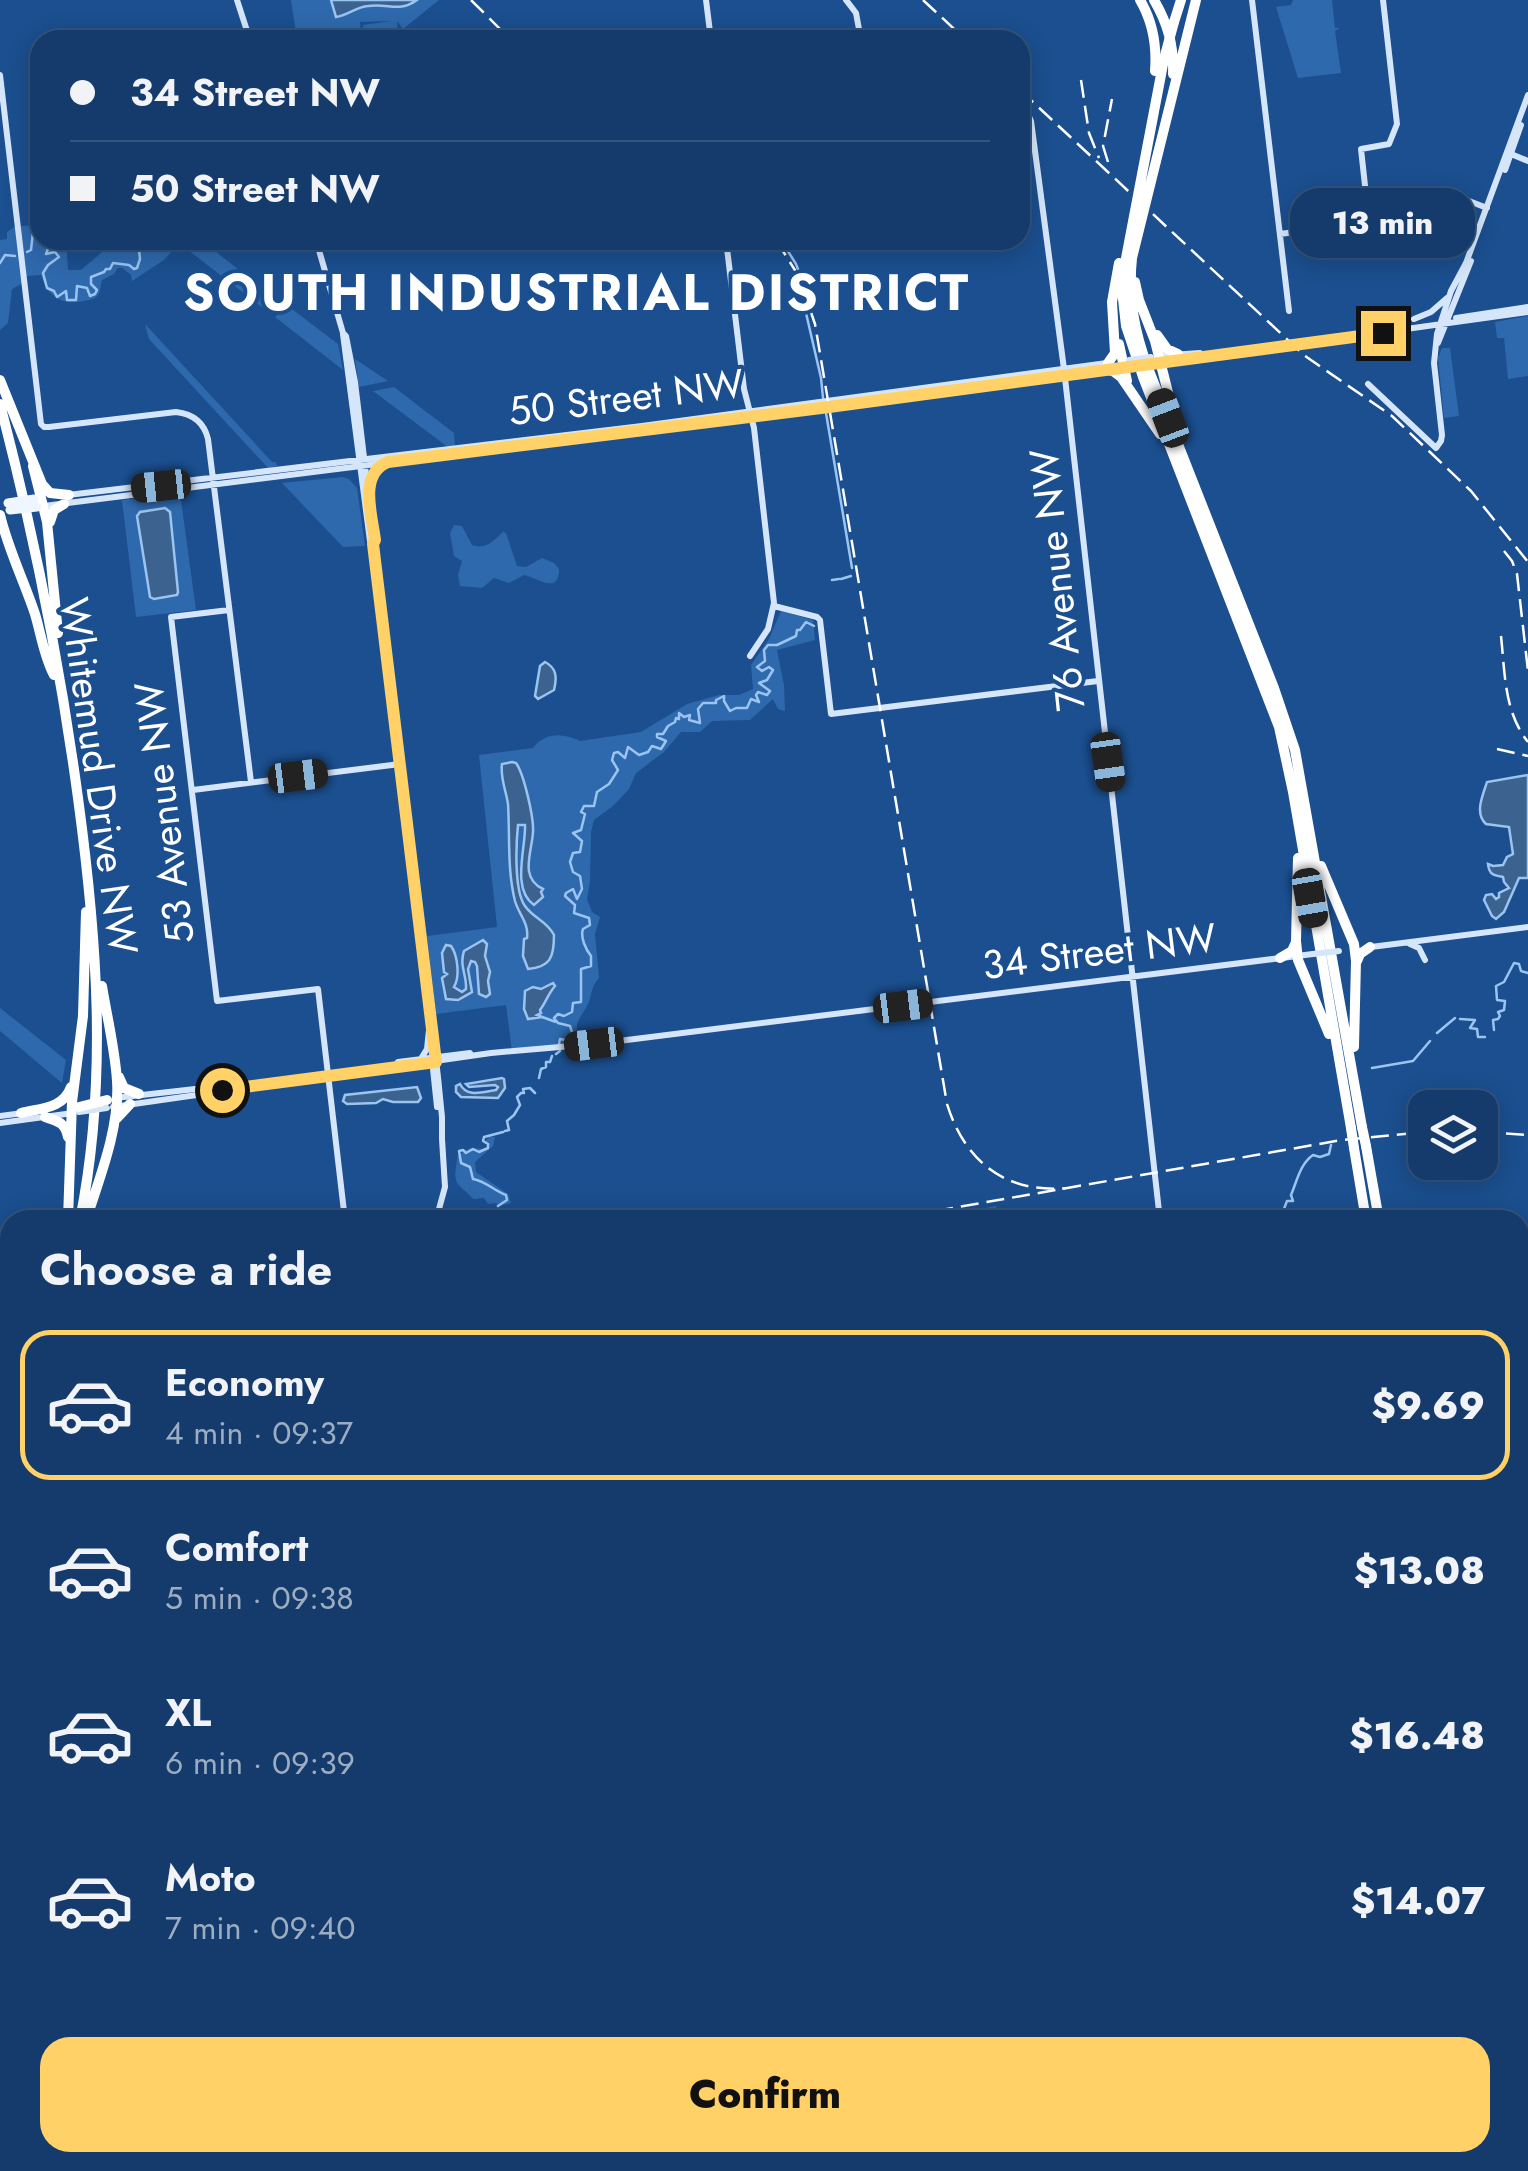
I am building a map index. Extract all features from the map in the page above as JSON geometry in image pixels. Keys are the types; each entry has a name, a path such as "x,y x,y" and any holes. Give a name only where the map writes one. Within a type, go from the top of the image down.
{"highway":[{"path":"1140,0 1152,28 1156,58 1142,168"},
{"path":"1154,0 1168,28 1173,55 1166,114"},
{"path":"1181,0 1164,60 1134,208 1123,274 1126,326 1284,747 1358,1124"},
{"path":"1196,0 1140,222 1130,274 1133,321 1286,724 1300,774 1311,832 1340,1070"},
{"path":"1134,208 1115,278 1115,353 1106,366 1118,374 1134,395 1178,468"},
{"path":"1140,222 1134,275 1137,292 1194,486"},
{"path":"1112,312 1134,395"},
{"path":"1149,324 1160,342 1179,357 1167,372 1166,385"},
{"path":"0,380 42,484 48,491 71,500"},
{"name":"Whitemud Drive NW","path":"0,404 30,528 84,843 98,1053 91,1154 79,1210"},
{"name":"Whitemud Drive NW","path":"0,426 57,674 86,907 92,1087 78,1210"},
{"path":"0,529 36,616 49,665 57,674 61,662 48,533 33,466"},
{"path":"48,533 52,513 71,500"},
{"path":"6,509 11,551"},
{"path":"1293,792 1298,868 1297,956 1328,1030 1358,1124"},
{"path":"1311,832 1355,949 1354,1041 1365,1210"},
{"path":"71,1160 83,1016 86,907"},
{"path":"1280,958 1292,951 1296,940"},
{"path":"1356,967 1360,954 1370,947"},
{"path":"94,950 114,1061 124,1088 139,1094"},
{"path":"21,1113 54,1106 66,1098 78,1057"},
{"path":"113,1128 114,1061"},
{"path":"76,1108 111,1103"},
{"path":"81,1210 118,1115 130,1104"},
{"path":"45,1117 65,1127 76,1210"},
{"path":"1360,1147 1376,1210"}],"main road":[{"path":"237,0 247,30"},
{"path":"706,0 710,30"},
{"path":"846,0 856,14 859,30"},
{"path":"1252,0 1290,311"},
{"path":"1368,222 1361,149 1389,144 1396,124 1383,0"},
{"path":"0,75 40,423 43,427 176,412 197,419 208,438 251,782"},
{"path":"1509,153 1528,95"},
{"path":"1414,319 1436,309 1451,293 1528,106"},
{"name":"76 Avenue NW","path":"1030,127 1067,392 1159,1210"},
{"path":"1509,153 1528,161"},
{"path":"1280,234 1443,212 1450,194 1488,208"},
{"path":"1368,384 1436,448 1442,435 1434,363 1488,208"},
{"path":"319,250 343,333 375,540 434,1060"},
{"path":"727,250 774,606 768,630 750,656"},
{"path":"1446,323 1451,293"},
{"path":"1456,303 1456,312 1468,315"},
{"name":"50 Street NW","path":"1446,323 1468,315 1528,309"},
{"name":"50 Street NW","path":"116,493 1042,378 1156,359 1284,347 1528,309"},
{"path":"1042,378 1058,382 1067,392 1084,369 1062,352 1057,366 1050,371"},
{"name":"50 Street NW","path":"750,414 1064,372"},
{"path":"360,441 371,453 388,460"},
{"path":"360,441 352,456 338,466 366,488"},
{"path":"366,488 377,467 388,460"},
{"name":"50 Street NW","path":"6,509 213,482"},
{"path":"774,606 819,619 831,714 1098,681"},
{"name":"53 Avenue NW","path":"229,610 172,617 217,1001 318,989 328,1075"},
{"path":"192,790 400,764"},
{"path":"1403,943 1528,927"},
{"path":"1403,943 1419,948 1426,960 1429,945 1439,938"},
{"name":"34 Street NW","path":"111,1103 130,1104 418,1061 579,1046 1403,943"},
{"path":"422,954 428,1030 442,1117 445,1186 439,1210"},
{"path":"428,1030 427,1049 418,1061 436,1077"},
{"path":"434,1044 444,1052 464,1054"},
{"name":"34 Street NW","path":"434,1060 490,1054"},
{"path":"436,1077 448,1060"},
{"path":"328,1075 343,1210"},
{"name":"34 Street NW","path":"111,1103 139,1094 328,1075"},
{"path":"0,1120 21,1113 76,1108"},
{"path":"0,1120 45,1117 76,1108"}],"shaded area":[{"path":"291,0 439,0 403,29 397,21 397,30 363,30 363,25 391,21 360,22 360,30 296,30"},
{"path":"331,0 417,0 399,7 364,7 336,17"},
{"path":"1293,0 1332,0 1335,28 1340,28 1335,31 1341,73 1298,78 1276,7 1291,5"},
{"path":"30,225 30,250 67,250 68,270 81,270 104,250 173,250 132,281 131,275 118,268 102,280 97,296 88,300 62,301 51,294 41,275 27,276 12,289 8,323 0,330 0,240 7,239 7,232"},
{"path":"188,250 214,250 280,302 267,311"},
{"path":"288,306 338,344 343,370 275,317"},
{"path":"1528,316 1528,376 1508,379 1504,338 1497,338 1495,322"},
{"path":"145,324 277,466 268,468 149,339"},
{"path":"1442,348 1450,348 1459,416 1444,418 1438,358"},
{"path":"355,359 388,381 359,387"},
{"path":"394,387 454,433 455,447 449,448 373,391"},
{"path":"343,477 357,488 365,546 343,547 282,483"},
{"path":"180,493 196,610 136,617 122,500"},
{"path":"165,508 170,512 178,592 154,599 150,597 137,516 140,512"},
{"path":"454,525 462,526 472,545 477,546 506,533 517,566 526,567 542,558 554,563 559,569 558,577 551,583 524,575 509,583 494,578 482,588 460,586 462,561 454,556 450,533"},
{"path":"781,611 813,620 815,640 777,650 785,711 778,709 773,699 750,720 712,721 700,732 681,732 664,752 636,773 629,789 613,806 594,820 587,899 592,912 600,917 595,934 599,978 578,1021 577,1030 583,1042 512,1051 506,1005 436,1014 427,936 497,927 479,755 533,748 543,739 555,736 580,741 641,732 687,704 753,689 751,665 769,639"},
{"path":"545,662 554,670 555,686 538,699 535,696 540,666"},
{"path":"512,762 522,776 532,817 529,871 543,889 543,897 534,905 523,889 525,825 518,825 516,855 521,899 554,935 549,960 528,969 523,956 527,928 515,901 511,877 508,804 502,774 502,764"},
{"path":"1528,775 1528,878 1519,878 1504,912 1496,919 1484,900 1486,895 1492,894 1496,899 1509,888 1503,877 1491,872 1488,864 1503,865 1513,854 1509,827 1486,824 1480,804 1487,782"},
{"path":"483,940 487,944 490,994 479,994 477,966 471,961 468,969 472,992 458,1000 446,999 442,978 447,974 442,953 446,945 451,946 457,961 454,987 462,992 466,989 464,951"},
{"path":"553,983 555,986 537,1015 556,1022 542,1017 528,1019 525,991"},
{"path":"0,1008 66,1060 62,1083 0,1031"},
{"path":"502,1078 505,1088 498,1098 461,1097 456,1092 460,1084 471,1093 496,1090 495,1085 466,1084"},
{"path":"417,1087 421,1098 418,1102 343,1101 345,1095"},
{"path":"495,1137 493,1146 475,1162 476,1172 508,1194 511,1203 498,1206 488,1204 484,1198 473,1199 455,1177 457,1156 470,1148 486,1149 485,1141"}],"waterway":[{"path":"27,252 31,250"},
{"path":"48,250 46,254 55,252 59,257 43,273 47,288 57,297 66,291 67,300 76,300 77,286 87,288 90,296 95,294 91,277 110,269 113,263 137,268 139,250"},
{"path":"787,250 809,298"},
{"path":"0,263 5,255 15,256"},
{"path":"803,300 823,398"},
{"path":"826,413 852,568"},
{"path":"841,579 851,576"},
{"path":"832,580 839,579"},
{"path":"559,1044 560,1039 570,1041 573,1035 570,1026 554,1018 572,1012 573,1003 581,1002 581,969 591,966 582,936 583,929 590,925 589,918 574,913 575,905 565,896 573,889 577,899 582,889 580,876 573,872 570,862 573,853 580,852 582,841 573,833 581,830 584,806 594,806 597,792 609,784 618,770 612,760 614,753 625,758 628,747 639,755 652,746 661,749 666,741 657,734 663,734 679,719 679,713 700,723 698,709 703,703 716,703 724,696 730,711 747,708 751,699 759,702 758,692 767,695 770,691 759,683 767,680 773,670 769,667 762,671 757,667 765,661 764,650 796,636 806,622 814,626"},
{"path":"1494,1030 1493,1020 1504,1010 1505,1001 1497,1000 1496,986 1504,982 1514,963 1528,973"},
{"path":"1437,1033 1455,1018"},
{"path":"1460,1019 1475,1020 1470,1028 1477,1029 1478,1037 1485,1037"},
{"path":"1372,1068 1413,1061 1430,1041"},
{"path":"556,1054 560,1051"},
{"path":"539,1078 552,1056"},
{"path":"505,1131 509,1130 507,1121 520,1105 517,1097 524,1093 523,1089 530,1088 535,1093"},
{"path":"498,1206 507,1200 506,1195 473,1179 470,1167 461,1163 459,1151 479,1152 488,1148 484,1137 503,1132"},
{"path":"1284,1210 1287,1201 1293,1201 1291,1195 1305,1163 1313,1155 1329,1154 1331,1145"}],"railway":[{"path":"471,0 501,30"},
{"path":"923,0 955,30"},
{"path":"1081,80 1089,133 1099,158"},
{"path":"1030,99 1305,356 1392,416 1471,491 1528,562"},
{"path":"1108,162 1103,146 1112,99"},
{"path":"782,250 798,275 815,324 947,1104 965,1142 991,1170 1025,1186 1068,1188"},
{"path":"1504,551 1517,574 1528,671"},
{"path":"1501,636 1510,705 1528,742"},
{"path":"1497,749 1528,756"},
{"path":"1498,1133 1528,1135"},
{"path":"941,1210 1342,1140 1408,1134"}],"district":[{"name":"SOUTH INDUSTRIAL DISTRICT","path":"577,292"}],"route":[{"path":"222,1090 436,1062 373,544 369,487 377,467 388,462 1383,333"}]}
